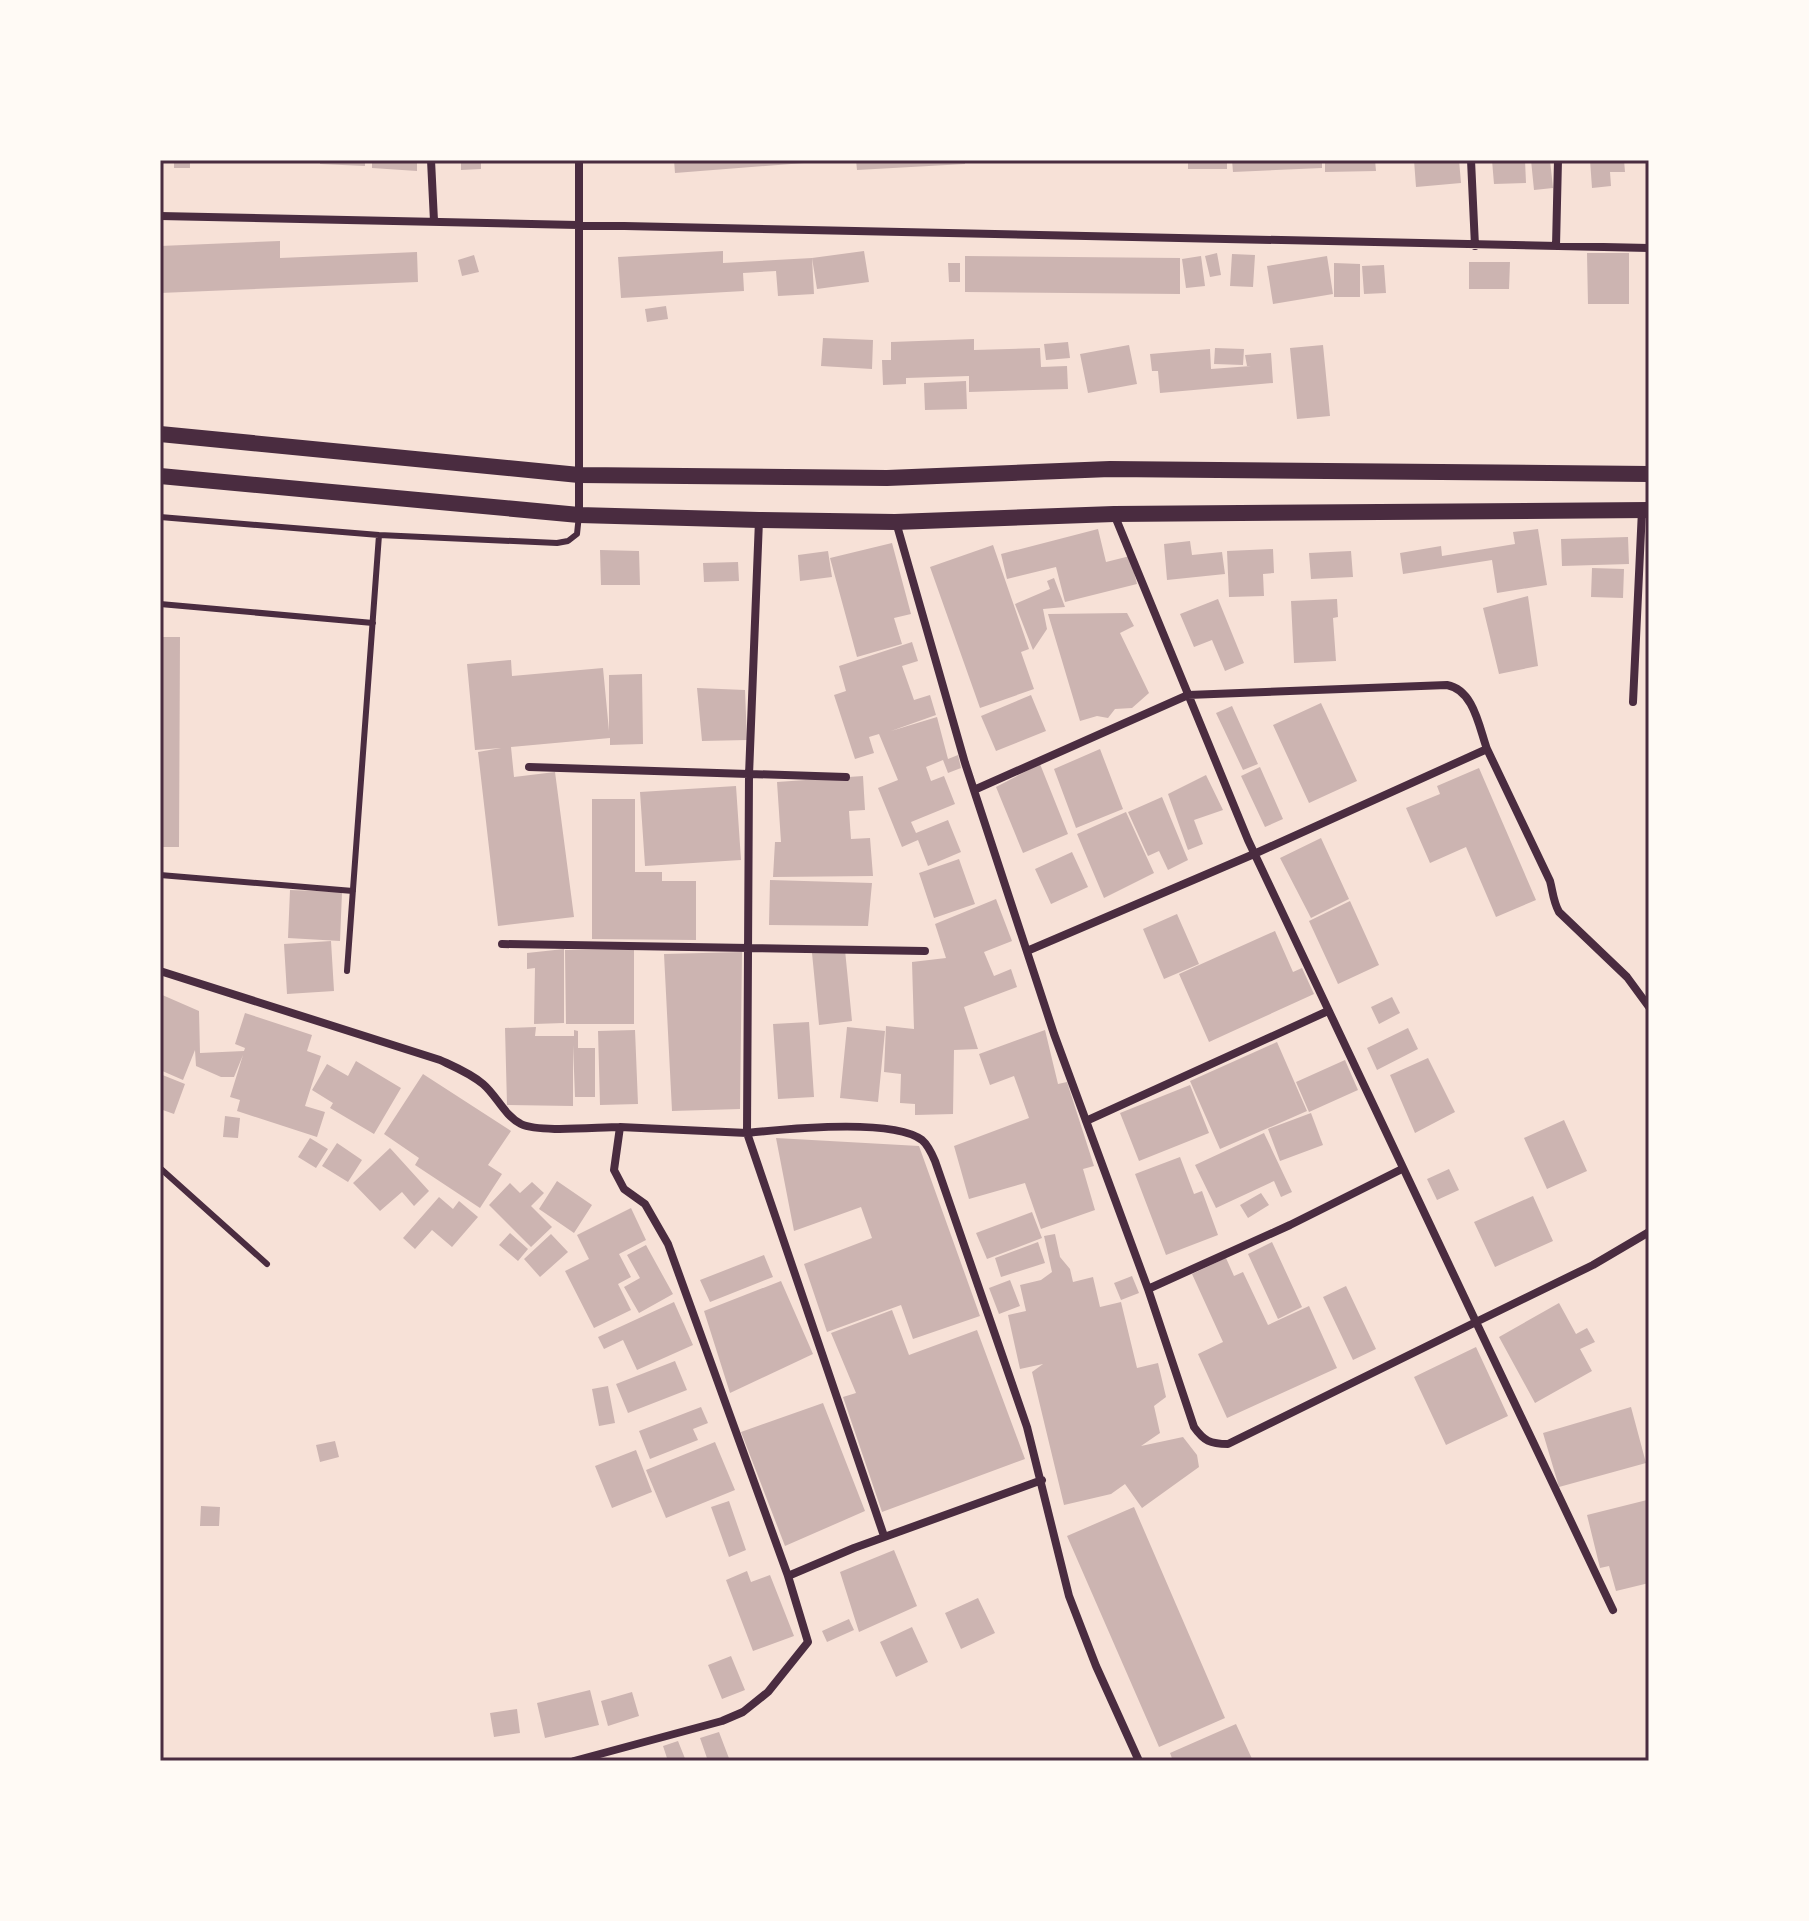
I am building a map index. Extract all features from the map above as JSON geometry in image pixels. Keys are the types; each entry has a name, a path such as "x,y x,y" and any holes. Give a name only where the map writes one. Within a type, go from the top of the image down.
{"main road":[{"path":"160,434 579,475 871,478 1110,469 1649,474"},
{"path":"160,476 579,515 759,520 895,522 1114,514 1645,510"}],"street":[{"path":"431,160 434,221"},
{"path":"579,160 579,515"},
{"path":"1471,160 1475,246"},
{"path":"1556,246 1558,160"},
{"path":"160,216 1649,248"},
{"path":"1633,702 1645,510"},
{"path":"1114,514 1254,854 1613,1610"},
{"path":"759,520 749,775 747,1133 884,1536"},
{"path":"895,522 974,790 1027,951 1194,1427 1203,1440 1228,1444 1593,1265 1649,1232"},
{"path":"974,790 1188,695 1458,687 1468,698 1487,749 1550,881 1553,901 1559,912 1627,977 1649,1007"},
{"path":"1027,951 1254,854 1487,749"},
{"path":"529,767 846,777"},
{"path":"502,944 925,951"},
{"path":"160,971 440,1060 485,1086 509,1116 524,1126 747,1133 812,1127 903,1130 924,1141 941,1176 1027,1427 1069,1596 1096,1666 1139,1761"},
{"path":"1086,1121 1328,1011"},
{"path":"574,1761 722,1721 756,1704 808,1642 788,1576 668,1244 645,1204 624,1189 614,1170 620,1127"},
{"path":"1148,1289 1290,1225 1402,1169"},
{"path":"788,1576 884,1536 1042,1480"}],"lane":[{"path":"160,517 379,535 557,543 568,541 577,534 579,515"},
{"path":"347,971 379,535"},
{"path":"160,604 373,623"},
{"path":"160,875 353,891"},
{"path":"160,1168 267,1264"}],"building":[{"path":"174,160 190,160 190,168 174,168"},
{"path":"320,160 365,160 365,166 320,164"},
{"path":"372,160 417,160 417,171 372,168"},
{"path":"461,160 481,160 481,169 461,170"},
{"path":"674,160 817,160 817,162 675,173"},
{"path":"856,160 965,160 965,164 857,170"},
{"path":"1188,160 1227,160 1227,169 1188,169"},
{"path":"1232,160 1322,160 1322,168 1233,172"},
{"path":"1325,160 1375,160 1376,171 1325,172"},
{"path":"1414,160 1459,160 1461,183 1416,187"},
{"path":"1492,160 1525,160 1526,183 1494,184"},
{"path":"1531,160 1550,160 1553,188 1534,190"},
{"path":"1590,160 1624,160 1625,172 1610,172 1611,186 1592,188"},
{"path":"280,241 280,258 417,252 418,282 160,293 160,246"},
{"path":"723,251 723,263 812,258 814,294 778,296 776,271 743,273 744,291 621,298 618,257"},
{"path":"864,251 869,282 817,289 812,258"},
{"path":"1217,253 1221,275 1210,277 1205,256"},
{"path":"1587,253 1629,253 1629,304 1588,304"},
{"path":"1232,254 1255,255 1253,287 1230,286"},
{"path":"474,255 479,272 462,276 458,260"},
{"path":"965,256 1180,258 1180,294 965,292"},
{"path":"1201,256 1205,286 1186,288 1182,259"},
{"path":"1327,256 1333,294 1273,304 1267,266"},
{"path":"1469,262 1510,262 1509,289 1469,289"},
{"path":"948,263 960,263 960,282 949,282"},
{"path":"1334,263 1360,264 1360,297 1334,297"},
{"path":"1384,265 1386,293 1364,294 1362,266"},
{"path":"666,306 668,319 647,322 645,309"},
{"path":"823,338 873,340 872,369 821,366"},
{"path":"974,339 974,350 1040,348 1041,367 1067,366 1068,389 969,392 969,376 906,378 906,384 883,385 882,360 891,360 891,342"},
{"path":"1068,342 1070,358 1046,360 1044,344"},
{"path":"1129,345 1137,384 1088,393 1080,354"},
{"path":"1323,345 1330,416 1297,419 1290,348"},
{"path":"1215,348 1244,349 1243,365 1214,364"},
{"path":"1210,349 1211,369 1251,366 1247,366 1245,355 1271,353 1273,383 1160,393 1158,371 1152,371 1150,354"},
{"path":"966,381 967,409 925,410 924,383"},
{"path":"1098,529 1106,562 1130,556 1137,584 1065,602 1056,567 1007,579 1001,554"},
{"path":"1538,529 1547,585 1497,593 1492,560 1403,574 1400,553 1441,546 1442,556 1515,544 1513,532"},
{"path":"1628,537 1629,564 1562,566 1561,539"},
{"path":"1190,541 1192,555 1222,552 1225,574 1167,580 1164,544"},
{"path":"892,543 911,614 894,618 902,644 857,657 830,558"},
{"path":"993,545 1029,649 1021,652 1034,689 980,708 930,567"},
{"path":"1273,549 1274,573 1263,574 1264,596 1229,597 1227,551"},
{"path":"600,550 639,551 640,585 601,585"},
{"path":"828,551 832,577 800,581 798,555"},
{"path":"1351,551 1353,577 1311,579 1309,553"},
{"path":"738,562 739,581 704,582 703,563"},
{"path":"1592,568 1624,569 1623,598 1591,597"},
{"path":"1054,578 1065,607 1043,609 1047,629 1033,650 1015,604 1050,589 1047,581"},
{"path":"1528,596 1538,666 1499,674 1483,608"},
{"path":"1218,599 1244,663 1225,671 1212,640 1194,647 1180,614"},
{"path":"1337,599 1338,617 1333,618 1336,661 1294,663 1291,601"},
{"path":"1127,613 1134,626 1120,633 1149,693 1132,708 1115,709 1108,718 1097,716 1080,721 1048,614"},
{"path":"160,637 180,637 179,847 160,847"},
{"path":"912,642 918,661 902,666 914,700 930,695 936,715 891,731 937,717 948,759 958,755 961,768 948,773 943,760 926,767 931,781 944,776 955,804 911,822 916,833 948,820 961,852 928,866 918,840 902,847 878,788 898,780 879,734 869,737 874,753 855,759 834,695 846,691 839,666"},
{"path":"511,660 512,676 603,668 609,731 609,675 642,674 643,744 610,745 610,738 511,747 514,777 555,772 574,917 498,926 478,752 501,748 475,750 467,664"},
{"path":"697,688 745,690 747,740 702,741"},
{"path":"1031,695 1046,731 996,751 981,716"},
{"path":"1321,703 1357,781 1309,803 1273,725"},
{"path":"1232,706 1258,764 1243,770 1216,713"},
{"path":"1100,749 1123,809 1076,828 1054,769"},
{"path":"1040,764 1068,834 1023,853 996,787"},
{"path":"1260,767 1283,819 1265,827 1241,776"},
{"path":"1479,768 1536,900 1496,917 1466,847 1430,863 1406,808 1440,794 1437,786"},
{"path":"1206,775 1223,810 1194,820 1203,844 1188,850 1168,794"},
{"path":"863,776 865,810 849,811 851,839 870,838 873,876 773,877 775,842 781,842 777,782"},
{"path":"736,786 741,860 645,866 640,792"},
{"path":"1162,797 1188,860 1168,870 1159,851 1148,856 1128,812"},
{"path":"592,799 635,799 635,872 662,872 662,881 696,881 696,940 592,939"},
{"path":"1126,812 1154,873 1104,898 1077,834"},
{"path":"1321,838 1349,899 1311,918 1280,858"},
{"path":"1072,852 1088,887 1051,904 1035,869"},
{"path":"959,859 975,904 934,918 919,873"},
{"path":"770,880 872,883 868,926 769,925"},
{"path":"290,890 342,892 340,941 288,938"},
{"path":"996,899 1012,941 984,952 994,976 1011,969 1017,987 964,1007 978,1049 954,1050 953,1114 915,1115 915,1104 900,1103 901,1074 884,1072 886,1026 914,1029 912,962 946,958 935,924"},
{"path":"1350,901 1379,965 1338,984 1309,921"},
{"path":"1177,914 1199,964 1164,979 1143,929"},
{"path":"1275,931 1293,972 1302,968 1314,994 1209,1042 1179,974"},
{"path":"331,941 334,991 287,994 284,944"},
{"path":"564,949 564,1023 534,1024 535,968 527,969 527,953"},
{"path":"565,950 634,950 634,1024 566,1024"},
{"path":"845,950 852,1021 819,1025 812,953"},
{"path":"742,952 740,1109 672,1111 664,954"},
{"path":"160,994 199,1011 200,1053 244,1051 245,1048 235,1044 245,1013 312,1035 307,1051 321,1056 305,1106 325,1112 317,1137 237,1111 240,1100 230,1097 243,1055 234,1077 221,1077 196,1066 195,1050 183,1080 160,1070"},
{"path":"1392,997 1400,1013 1379,1024 1371,1007"},
{"path":"809,1022 814,1097 778,1099 773,1024"},
{"path":"536,1027 535,1036 574,1036 574,1030 578,1031 578,1048 595,1048 595,1097 575,1097 573,1045 573,1106 507,1105 505,1028"},
{"path":"847,1027 885,1031 878,1102 840,1098"},
{"path":"1408,1028 1418,1049 1377,1070 1367,1048"},
{"path":"635,1030 638,1104 600,1105 598,1031"},
{"path":"1045,1030 1058,1084 1067,1082 1094,1166 1083,1169 1095,1210 1041,1229 1025,1183 969,1199 954,1146 1029,1118 1014,1076 990,1085 979,1054"},
{"path":"1277,1042 1307,1111 1220,1149 1190,1081"},
{"path":"1428,1058 1455,1112 1415,1133 1390,1075"},
{"path":"1345,1060 1358,1090 1309,1112 1296,1082"},
{"path":"356,1061 401,1088 374,1134 330,1108 333,1103 312,1090 327,1064 348,1076"},
{"path":"160,1074 185,1084 174,1114 160,1109"},
{"path":"423,1074 511,1131 488,1165 502,1174 480,1208 415,1165 419,1158 384,1134"},
{"path":"1190,1085 1209,1133 1139,1161 1120,1113"},
{"path":"1311,1113 1323,1145 1280,1161 1268,1129"},
{"path":"225,1116 240,1118 238,1138 223,1137"},
{"path":"1564,1120 1587,1171 1547,1189 1524,1138"},
{"path":"1264,1133 1292,1192 1281,1197 1274,1181 1216,1208 1195,1165"},
{"path":"310,1138 328,1149 316,1168 298,1157"},
{"path":"776,1138 919,1146 980,1316 913,1339 901,1305 827,1332 804,1264 872,1238 861,1207 794,1231"},
{"path":"337,1143 362,1160 348,1182 322,1166"},
{"path":"390,1148 429,1191 414,1206 402,1192 380,1211 353,1183"},
{"path":"1180,1157 1194,1194 1202,1191 1218,1235 1166,1255 1135,1174"},
{"path":"1449,1169 1459,1190 1437,1200 1427,1179"},
{"path":"557,1181 592,1205 574,1233 539,1209"},
{"path":"532,1182 544,1193 531,1206 552,1227 531,1247 489,1205 510,1183 520,1193"},
{"path":"1261,1193 1269,1205 1248,1218 1240,1205"},
{"path":"1533,1196 1553,1241 1495,1267 1474,1222"},
{"path":"439,1197 453,1209 459,1201 478,1217 452,1247 432,1230 415,1249 403,1238"},
{"path":"631,1208 646,1240 619,1254 631,1277 618,1284 631,1310 594,1328 565,1271 589,1259 577,1235"},
{"path":"1032,1212 1042,1238 987,1259 976,1233"},
{"path":"510,1233 528,1249 518,1261 499,1245"},
{"path":"551,1234 568,1252 540,1277 524,1259"},
{"path":"1055,1234 1060,1257 1070,1269 1073,1282 1093,1277 1100,1307 1121,1302 1137,1368 1158,1363 1166,1397 1154,1406 1160,1433 1141,1446 1183,1437 1197,1455 1199,1467 1142,1508 1125,1484 1111,1494 1064,1505 1032,1372 1043,1364 1020,1369 1008,1315 1026,1311 1020,1285 1041,1280 1052,1272 1044,1236"},
{"path":"1038,1242 1045,1263 1001,1277 995,1258"},
{"path":"1272,1242 1302,1307 1278,1319 1248,1254"},
{"path":"646,1245 673,1294 639,1313 624,1287 640,1278 627,1255"},
{"path":"764,1255 773,1277 710,1302 700,1280"},
{"path":"1226,1258 1234,1276 1243,1272 1268,1325 1309,1306 1337,1368 1227,1418 1198,1354 1223,1342 1192,1274"},
{"path":"1132,1276 1139,1293 1121,1300 1114,1283"},
{"path":"1010,1280 1020,1306 999,1314 989,1288"},
{"path":"781,1281 813,1354 730,1393 704,1311"},
{"path":"1346,1286 1376,1349 1353,1360 1323,1297"},
{"path":"674,1302 693,1345 637,1370 623,1340 604,1349 598,1337"},
{"path":"1559,1303 1576,1334 1587,1328 1595,1342 1580,1349 1592,1371 1535,1403 1499,1337"},
{"path":"892,1310 909,1355 977,1330 1025,1459 882,1512 843,1397 856,1393 831,1333"},
{"path":"1476,1347 1508,1416 1446,1445 1414,1377"},
{"path":"675,1361 687,1390 628,1413 616,1384"},
{"path":"608,1386 615,1423 599,1426 592,1389"},
{"path":"823,1403 865,1511 785,1546 741,1432"},
{"path":"701,1407 708,1423 693,1429 698,1440 650,1459 639,1431"},
{"path":"1631,1407 1646,1463 1559,1487 1543,1433"},
{"path":"335,1441 339,1457 320,1462 316,1445"},
{"path":"715,1442 735,1490 666,1518 646,1470"},
{"path":"636,1450 652,1492 612,1508 595,1466"},
{"path":"1647,1500 1649,1583 1616,1591 1609,1566 1600,1568 1587,1515"},
{"path":"729,1501 746,1550 729,1557 711,1507"},
{"path":"201,1506 220,1507 219,1526 200,1526"},
{"path":"1134,1507 1225,1718 1159,1747 1067,1536"},
{"path":"894,1550 917,1606 859,1632 840,1572"},
{"path":"747,1571 751,1582 770,1575 794,1636 753,1651 726,1580"},
{"path":"978,1598 995,1633 961,1649 945,1613"},
{"path":"849,1619 854,1630 827,1642 822,1631"},
{"path":"912,1627 928,1662 896,1677 880,1642"},
{"path":"731,1656 745,1690 722,1699 708,1665"},
{"path":"590,1690 599,1725 545,1738 537,1703"},
{"path":"632,1692 639,1716 608,1726 601,1701"},
{"path":"517,1709 520,1733 494,1737 490,1713"},
{"path":"1236,1724 1253,1761 1173,1761 1170,1753"},
{"path":"719,1732 730,1761 708,1761 700,1738"},
{"path":"678,1741 686,1761 668,1761 663,1746"}]}
